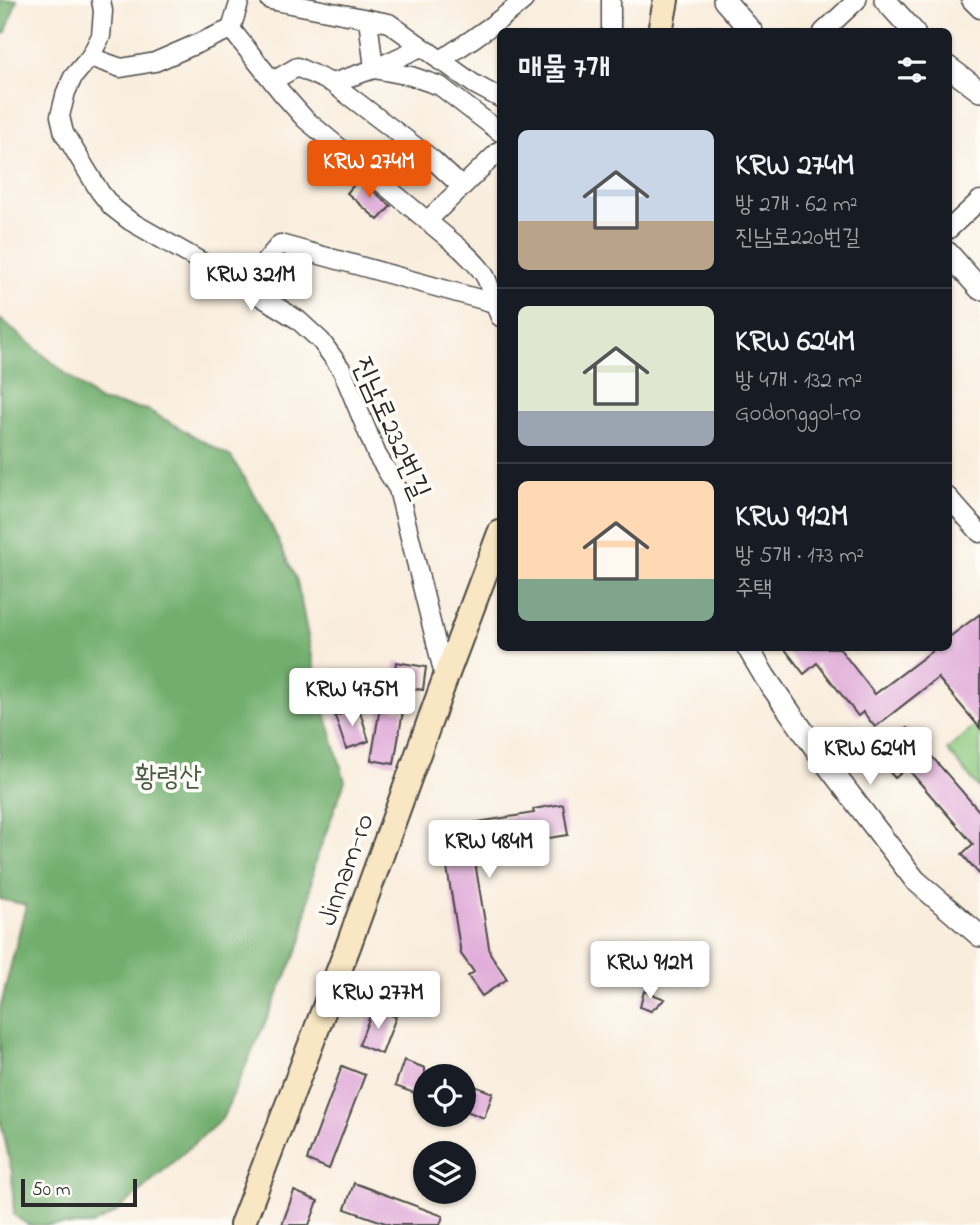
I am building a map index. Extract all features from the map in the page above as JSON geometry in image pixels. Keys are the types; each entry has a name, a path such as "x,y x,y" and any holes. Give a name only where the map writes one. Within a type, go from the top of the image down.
{"main road":[{"path":"661,28 667,0"},
{"name":"Jinnam-ro","path":"242,1225 349,944 497,541"}],"street":[{"name":"진남로232번길","path":"101,0 101,36 66,92 60,116 64,132 112,207 130,221 298,320 321,341 342,370 377,456 398,489 445,679"},
{"path":"90,57 121,68 155,62 231,29 240,0"},
{"path":"270,0 389,23 474,85 497,96"},
{"path":"440,61 524,0"},
{"path":"611,0 611,28"},
{"path":"724,0 748,28"},
{"path":"827,28 857,0"},
{"path":"885,0 910,28"},
{"path":"971,0 980,9"},
{"path":"368,19 374,69"},
{"path":"231,29 305,119 475,263 486,278 497,310"},
{"path":"332,83 374,69 421,47"},
{"path":"273,81 297,67 332,83 432,159 462,187"},
{"path":"374,69 411,76 440,86 497,130"},
{"path":"952,70 980,91"},
{"path":"427,220 497,153"},
{"path":"952,226 980,200"},
{"path":"244,286 280,244 497,310"},
{"path":"952,265 980,289"},
{"path":"952,502 980,533"},
{"path":"750,651 825,762 915,880 980,936"}],"green space":[{"path":"0,0 17,0 6,32 0,35"},
{"name":"황령산","path":"0,319 99,401 148,410 231,457 263,508 297,581 319,692 345,781 314,865 302,940 222,1119 115,1213 92,1225 28,1225 14,1215 12,1173 0,1118 0,1009 26,905 0,899"},
{"path":"980,722 980,789 947,750"}],"building":[{"path":"359,179 391,206 378,220 347,193"},
{"path":"980,614 980,728 938,678 875,727 863,712 858,716 817,663 804,674 786,651 841,651 875,694 932,651 952,651 952,635"},
{"path":"396,662 426,667 423,690 393,685"},
{"path":"380,707 403,711 394,764 371,760"},
{"path":"359,708 369,741 346,749 335,716"},
{"path":"907,728 980,812 980,875 962,854 973,844 907,768 895,778 875,756"},
{"path":"563,804 568,835 473,850 490,953 507,979 482,996 468,976 474,972 461,954 444,849 451,848 447,827 534,813 533,809"},
{"path":"644,991 665,999 651,1011 640,1007"},
{"path":"373,1008 396,1017 382,1054 359,1045"},
{"path":"404,1060 414,1064 413,1093 395,1086"},
{"path":"342,1066 365,1075 329,1169 307,1160"},
{"path":"476,1087 493,1093 484,1118 476,1115"},
{"path":"354,1183 443,1216 440,1225 391,1225 345,1209"},
{"path":"294,1191 318,1201 309,1225 282,1225"}]}
